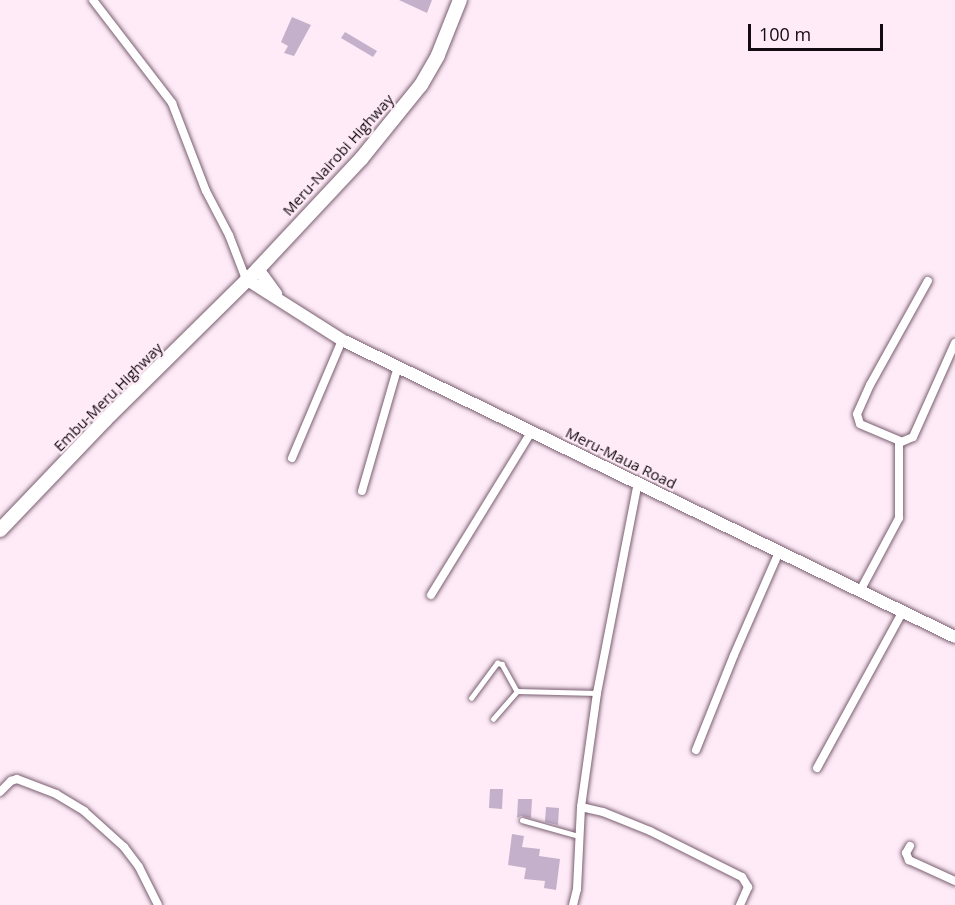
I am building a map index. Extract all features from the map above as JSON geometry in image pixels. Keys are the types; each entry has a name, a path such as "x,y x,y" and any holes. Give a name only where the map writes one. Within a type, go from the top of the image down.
{"highway":[{"name":"Meru-Nairobi Highway","path":"242,283 258,269 396,118 434,62 460,0"},
{"name":"Embu-Meru Highway","path":"0,530 105,420 196,332 242,283"}],"main road":[{"name":"Meru-Maua Road","path":"258,269 279,297"},
{"name":"Meru-Maua Road","path":"242,283 279,297 342,340 955,637"}],"street":[{"path":"93,0 172,103 206,191 238,255 242,283"},
{"path":"238,255 258,269"},
{"path":"928,281 870,385 857,414 860,424 900,441 912,437 955,343"},
{"path":"292,458 342,340"},
{"path":"362,491 398,366"},
{"path":"431,595 532,431"},
{"path":"860,591 899,518 898,449 900,441"},
{"path":"573,905 577,890 581,807 597,693 638,483"},
{"path":"696,750 779,552"},
{"path":"817,768 902,613"},
{"path":"0,792 11,781 17,780 56,794 84,811 124,847 139,867 158,905"},
{"path":"581,807 603,812 650,831 742,877 748,887 740,905"},
{"path":"910,846 906,853 909,860 955,881"}],"lane":[{"path":"471,698 497,663 502,664 518,691"},
{"path":"493,719 518,691 597,693"},
{"path":"522,820 579,836"}],"building":[{"path":"399,0 432,0 427,13"},
{"path":"292,17 311,25 294,56 284,53 288,46 281,42"},
{"path":"345,32 377,51 373,57 341,38"},
{"path":"490,789 503,789 502,809 489,808"},
{"path":"518,799 532,799 531,818 521,816 517,818"},
{"path":"546,807 559,808 558,825 545,822"},
{"path":"512,834 524,836 522,847 540,849 539,856 560,859 556,890 544,888 545,881 524,879 526,868 508,865"}]}
